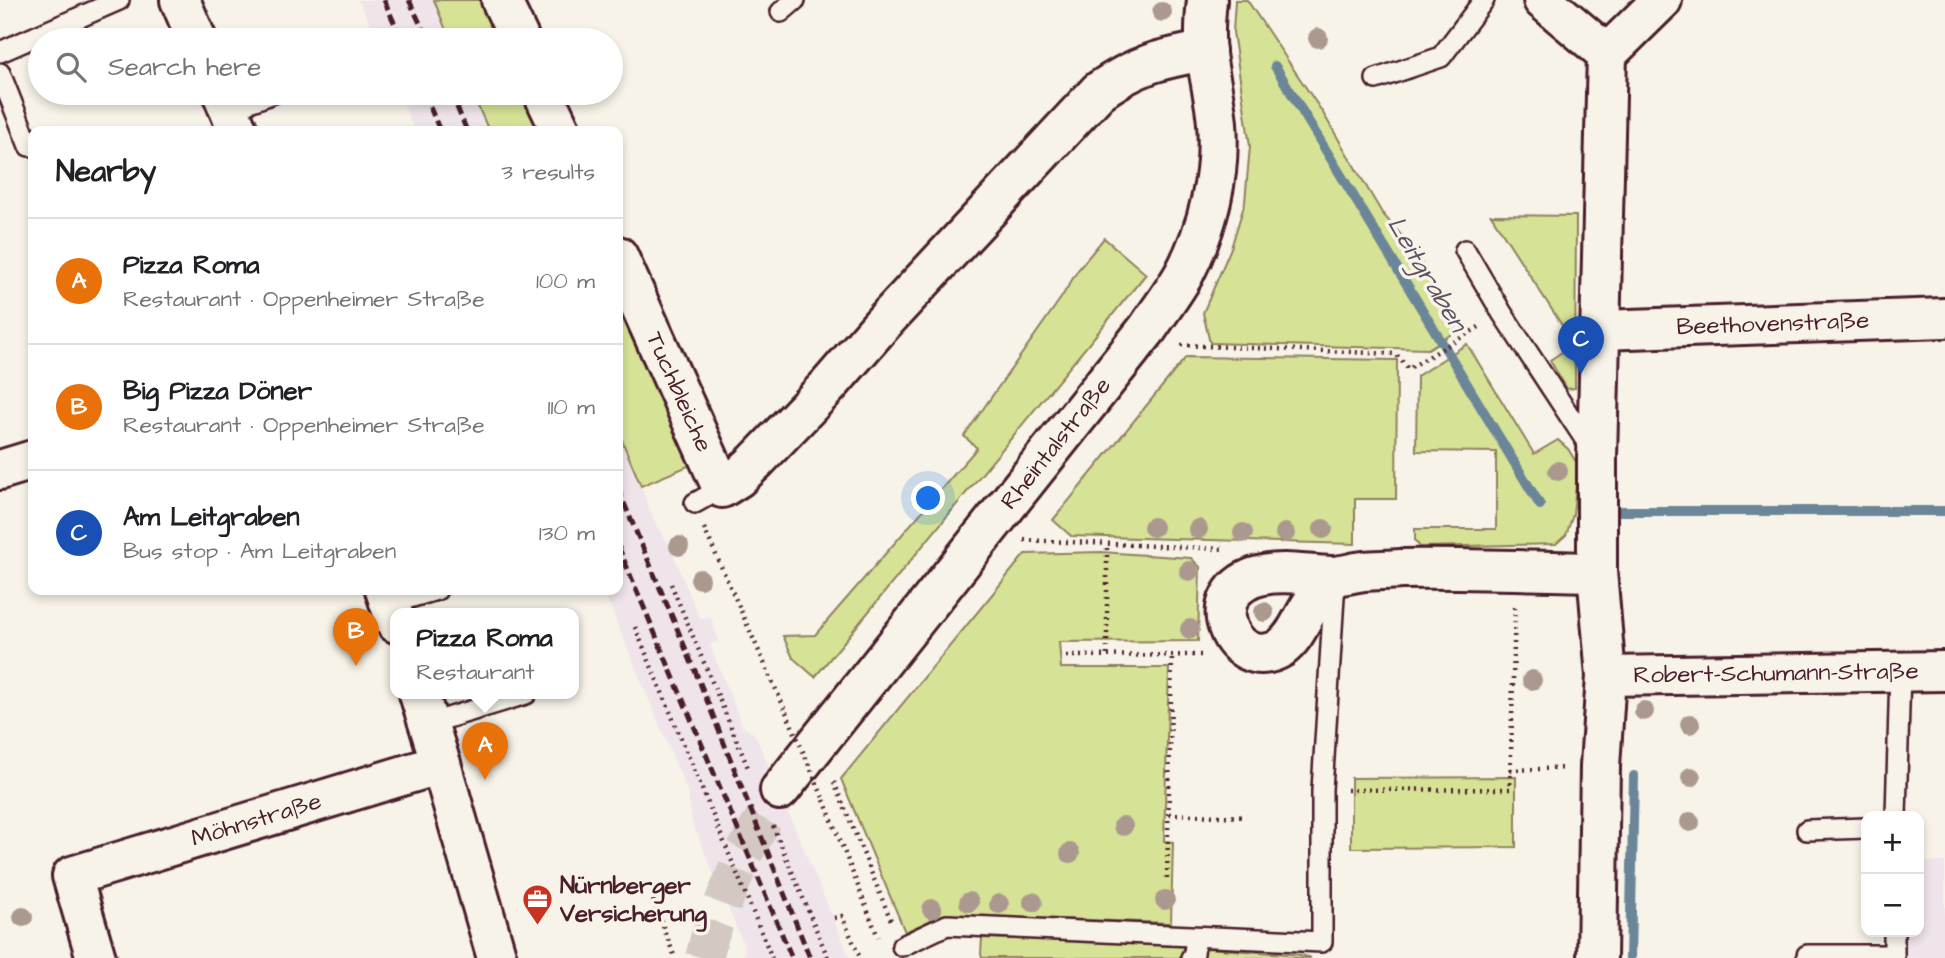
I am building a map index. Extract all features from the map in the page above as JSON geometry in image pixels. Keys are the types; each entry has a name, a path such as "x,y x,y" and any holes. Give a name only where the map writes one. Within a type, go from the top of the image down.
{"street":[{"path":"180,0 192,28"},
{"path":"501,0 514,28"},
{"name":"Rheintalstraße","path":"780,790 1148,327 1183,276 1208,217 1217,151 1217,123 1206,51 1207,0"},
{"path":"1543,0 1607,54"},
{"path":"1597,958 1600,766 1606,676 1597,572 1597,458 1607,54 1662,0"},
{"path":"708,496 738,478 756,461 1099,91 1132,70 1180,55 1206,51"},
{"path":"549,105 559,126"},
{"name":"Tuchbleiche","path":"623,269 708,496"},
{"name":"Beethovenstraße","path":"1601,330 1945,318"},
{"path":"0,471 28,462"},
{"path":"1335,576 1311,605 1292,639 1278,649 1261,653 1245,649 1233,638 1224,616 1227,603 1245,582 1259,575 1277,572 1335,576 1363,571 1403,569 1597,572"},
{"name":"Robert-Schumann-Straße","path":"1606,676 1945,671"},
{"path":"424,709 497,958"},
{"name":"Möhnstraße","path":"96,958 72,876 441,764"}],"lane":[{"path":"55,28 119,0"},
{"path":"1376,79 1441,57 1484,0"},
{"path":"0,52 28,40"},
{"path":"0,73 28,143"},
{"path":"1465,250 1502,313 1597,458"},
{"path":"902,946 947,925 1322,942 1322,790 1335,576"},
{"path":"390,606 422,595"},
{"path":"1896,811 1900,671"},
{"path":"424,709 492,699"},
{"path":"1807,830 1861,828"},
{"path":"1191,958 1196,937"},
{"path":"1807,955 1894,957 1894,937"}],"path":[{"path":"1176,345 1396,354 1408,369 1462,336"},
{"path":"708,496 702,524 824,800 880,941"},
{"path":"1020,540 1206,549"},
{"path":"1107,544 1107,656"},
{"path":"1322,790 1510,789 1516,571"},
{"path":"635,627 772,958"},
{"path":"1066,656 1205,654 1233,638"},
{"path":"1167,877 1172,655"},
{"path":"1510,771 1600,766"},
{"path":"833,780 902,946"},
{"path":"1169,814 1245,817"},
{"path":"653,900 675,958"},
{"path":"834,918 842,916 860,958"}],"shaded area":[{"path":"358,0 434,0 445,28 373,28"},
{"path":"404,105 477,105 487,126 413,126"},
{"path":"623,443 656,525 669,545 700,619 710,616 719,640 710,645 743,727 755,734 850,958 744,958 745,948 692,822 688,793 605,595 623,595"},
{"path":"1924,862 1945,862 1945,958 1904,958 1904,937 1924,937"}],"green space":[{"path":"434,0 483,0 496,28 445,28"},
{"path":"1235,0 1247,0 1323,113 1382,213 1414,250 1458,330 1428,349 1210,343 1203,313 1231,248 1245,202 1250,146 1233,32"},
{"path":"477,105 531,105 541,126 487,126"},
{"path":"1491,215 1576,216 1575,388 1566,389 1550,360 1574,344"},
{"path":"1104,238 1146,274 815,677 793,658 783,636 815,635 977,448 964,436 1078,270"},
{"path":"623,307 693,464 641,486 623,443"},
{"path":"1467,344 1534,454 1558,440 1568,449 1578,465 1573,515 1566,535 1556,544 1420,547 1415,541 1415,529 1496,529 1496,452 1416,451 1417,376"},
{"path":"1186,357 1397,360 1396,499 1355,499 1355,544 1071,536 1053,520"},
{"path":"1101,552 1191,558 1200,567 1198,641 1059,642 1061,668 1169,668 1164,841 1173,842 1171,923 942,915 905,932 841,779 1025,554"},
{"path":"1516,777 1516,847 1351,848 1351,778"},
{"path":"982,938 1184,944 1181,958 982,958"},
{"path":"1205,948 1302,955 1311,958 1199,958"}],"waterway":[{"name":"Leitgraben","path":"1275,66 1540,505"},
{"path":"1620,511 1945,511"},
{"name":"Leitgraben","path":"1630,958 1634,776"}],"tunnel":[{"path":"704,958 710,935 743,855 780,790"}],"railway":[{"path":"384,0 397,28"},
{"path":"409,0 422,28"},
{"path":"429,105 438,126"},
{"path":"456,105 465,126"},
{"path":"623,501 698,678 810,958"},
{"path":"623,558 792,958"}],"place":[{"name":"Am Leitgraben","path":"1581,374"},
{"name":"Big Pizza Döner","path":"356,666"},
{"name":"Pizza Roma","path":"485,780"},
{"name":"Nürnberger Versicherung","path":"537,927"}]}
